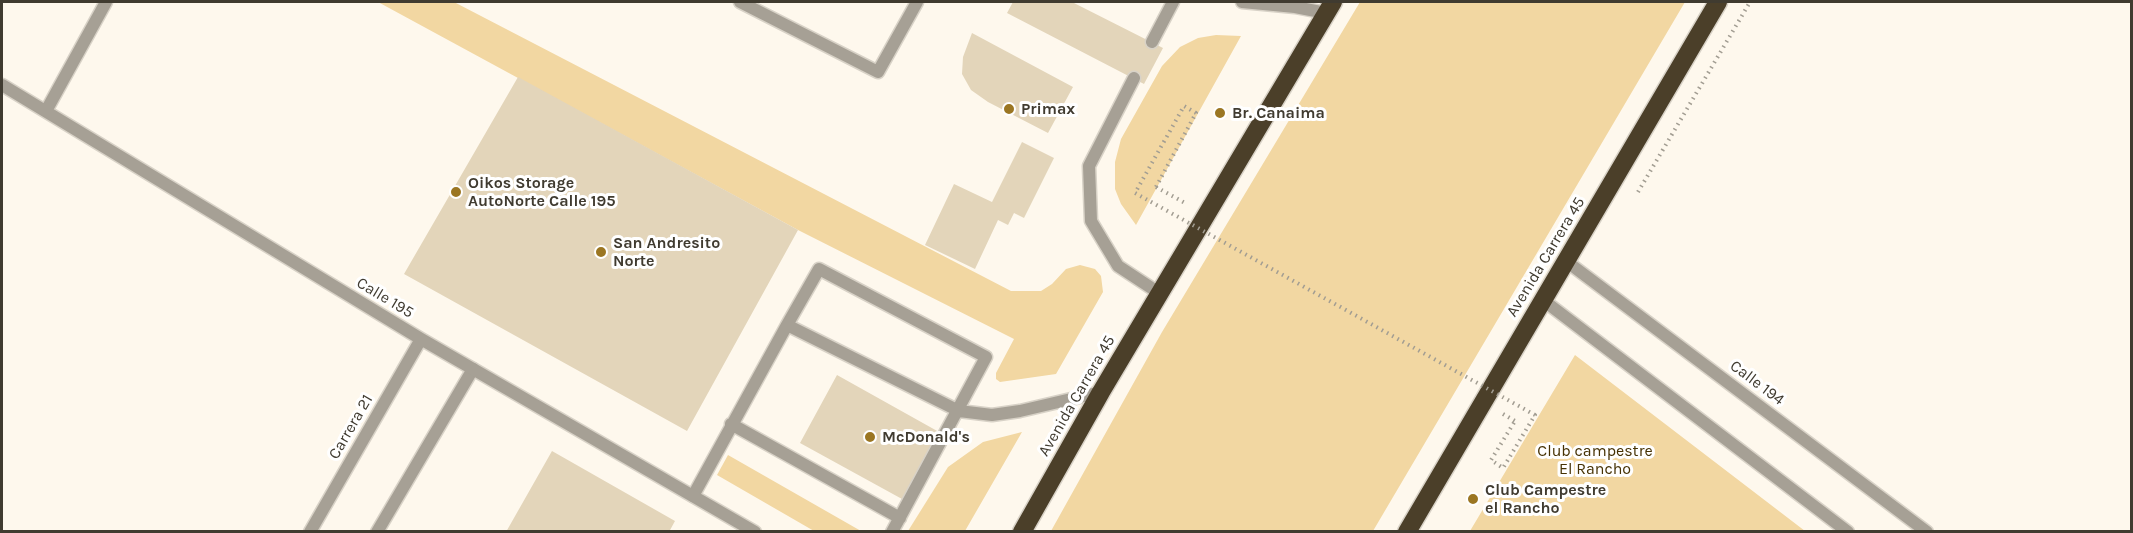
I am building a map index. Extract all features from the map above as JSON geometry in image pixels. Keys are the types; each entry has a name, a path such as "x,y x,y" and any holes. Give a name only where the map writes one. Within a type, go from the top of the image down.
{"highway":[{"name":"Avenida Carrera 45","path":"1407,531 1718,2"},
{"name":"Avenida Carrera 45","path":"1022,531 1159,293 1329,7"}],"street":[{"path":"46,111 106,2"},
{"path":"740,2 878,72 917,2"},
{"path":"1152,42 1173,2"},
{"path":"1242,2 1295,7 1329,7"},
{"path":"1134,78 1089,166 1090,221 1118,266 1159,293"},
{"name":"Calle 195","path":"2,85 421,339 755,531"},
{"name":"Calle 194","path":"1566,261 1927,531"},
{"path":"693,496 819,269 986,357 959,411 892,531"},
{"path":"1543,300 1848,531"},
{"path":"787,325 959,411 992,415 1020,411 1101,392"},
{"name":"Carrera 21","path":"310,531 421,339"},
{"path":"377,531 473,369"},
{"path":"731,424 900,518"}],"path":[{"path":"1635,196 1750,2"},
{"path":"1206,215 1156,187 1196,113 1184,106 1135,193 1535,415 1503,468 1491,460 1515,420"}],"green space":[{"path":"378,2 454,2 1011,291 1041,291 1052,284 1066,269 1080,265 1095,269 1101,276 1103,292 1056,374 1000,382 996,379 996,373 1014,339 798,230"},
{"path":"1360,2 1685,2 1373,531 1051,531 1162,332"},
{"path":"1216,35 1241,36 1136,225 1121,204 1115,189 1115,162 1121,139 1162,66 1180,47 1198,38"},
{"name":"Club campestre El Rancho","path":"1575,355 1805,531 1470,531"},
{"path":"1022,432 965,531 908,531 948,467 983,442"},
{"path":"728,455 861,531 814,531 717,475"}],"building":[{"path":"1013,2 1072,2 1163,48 1144,84 1007,13"},
{"path":"972,33 1073,87 1048,133 988,102 971,90 962,74 963,57"},
{"name":"San Andresito Norte","path":"518,77 798,230 687,431 404,274"},
{"path":"1022,142 1054,158 1024,218 1014,213 1008,225 998,220 975,269 925,245 954,184 992,202"},
{"name":"McDonald's","path":"837,375 939,432 902,499 800,443"},
{"path":"552,451 675,521 669,532 506,532"}],"place":[{"name":"Primax","path":"1009,109"},
{"name":"Br. Canaima","path":"1220,113"},
{"name":"Oikos Storage AutoNorte Calle 195","path":"456,192"},
{"name":"San Andresito Norte","path":"601,252"},
{"name":"McDonald's","path":"870,437"},
{"name":"Club Campestre el Rancho","path":"1473,499"}]}
